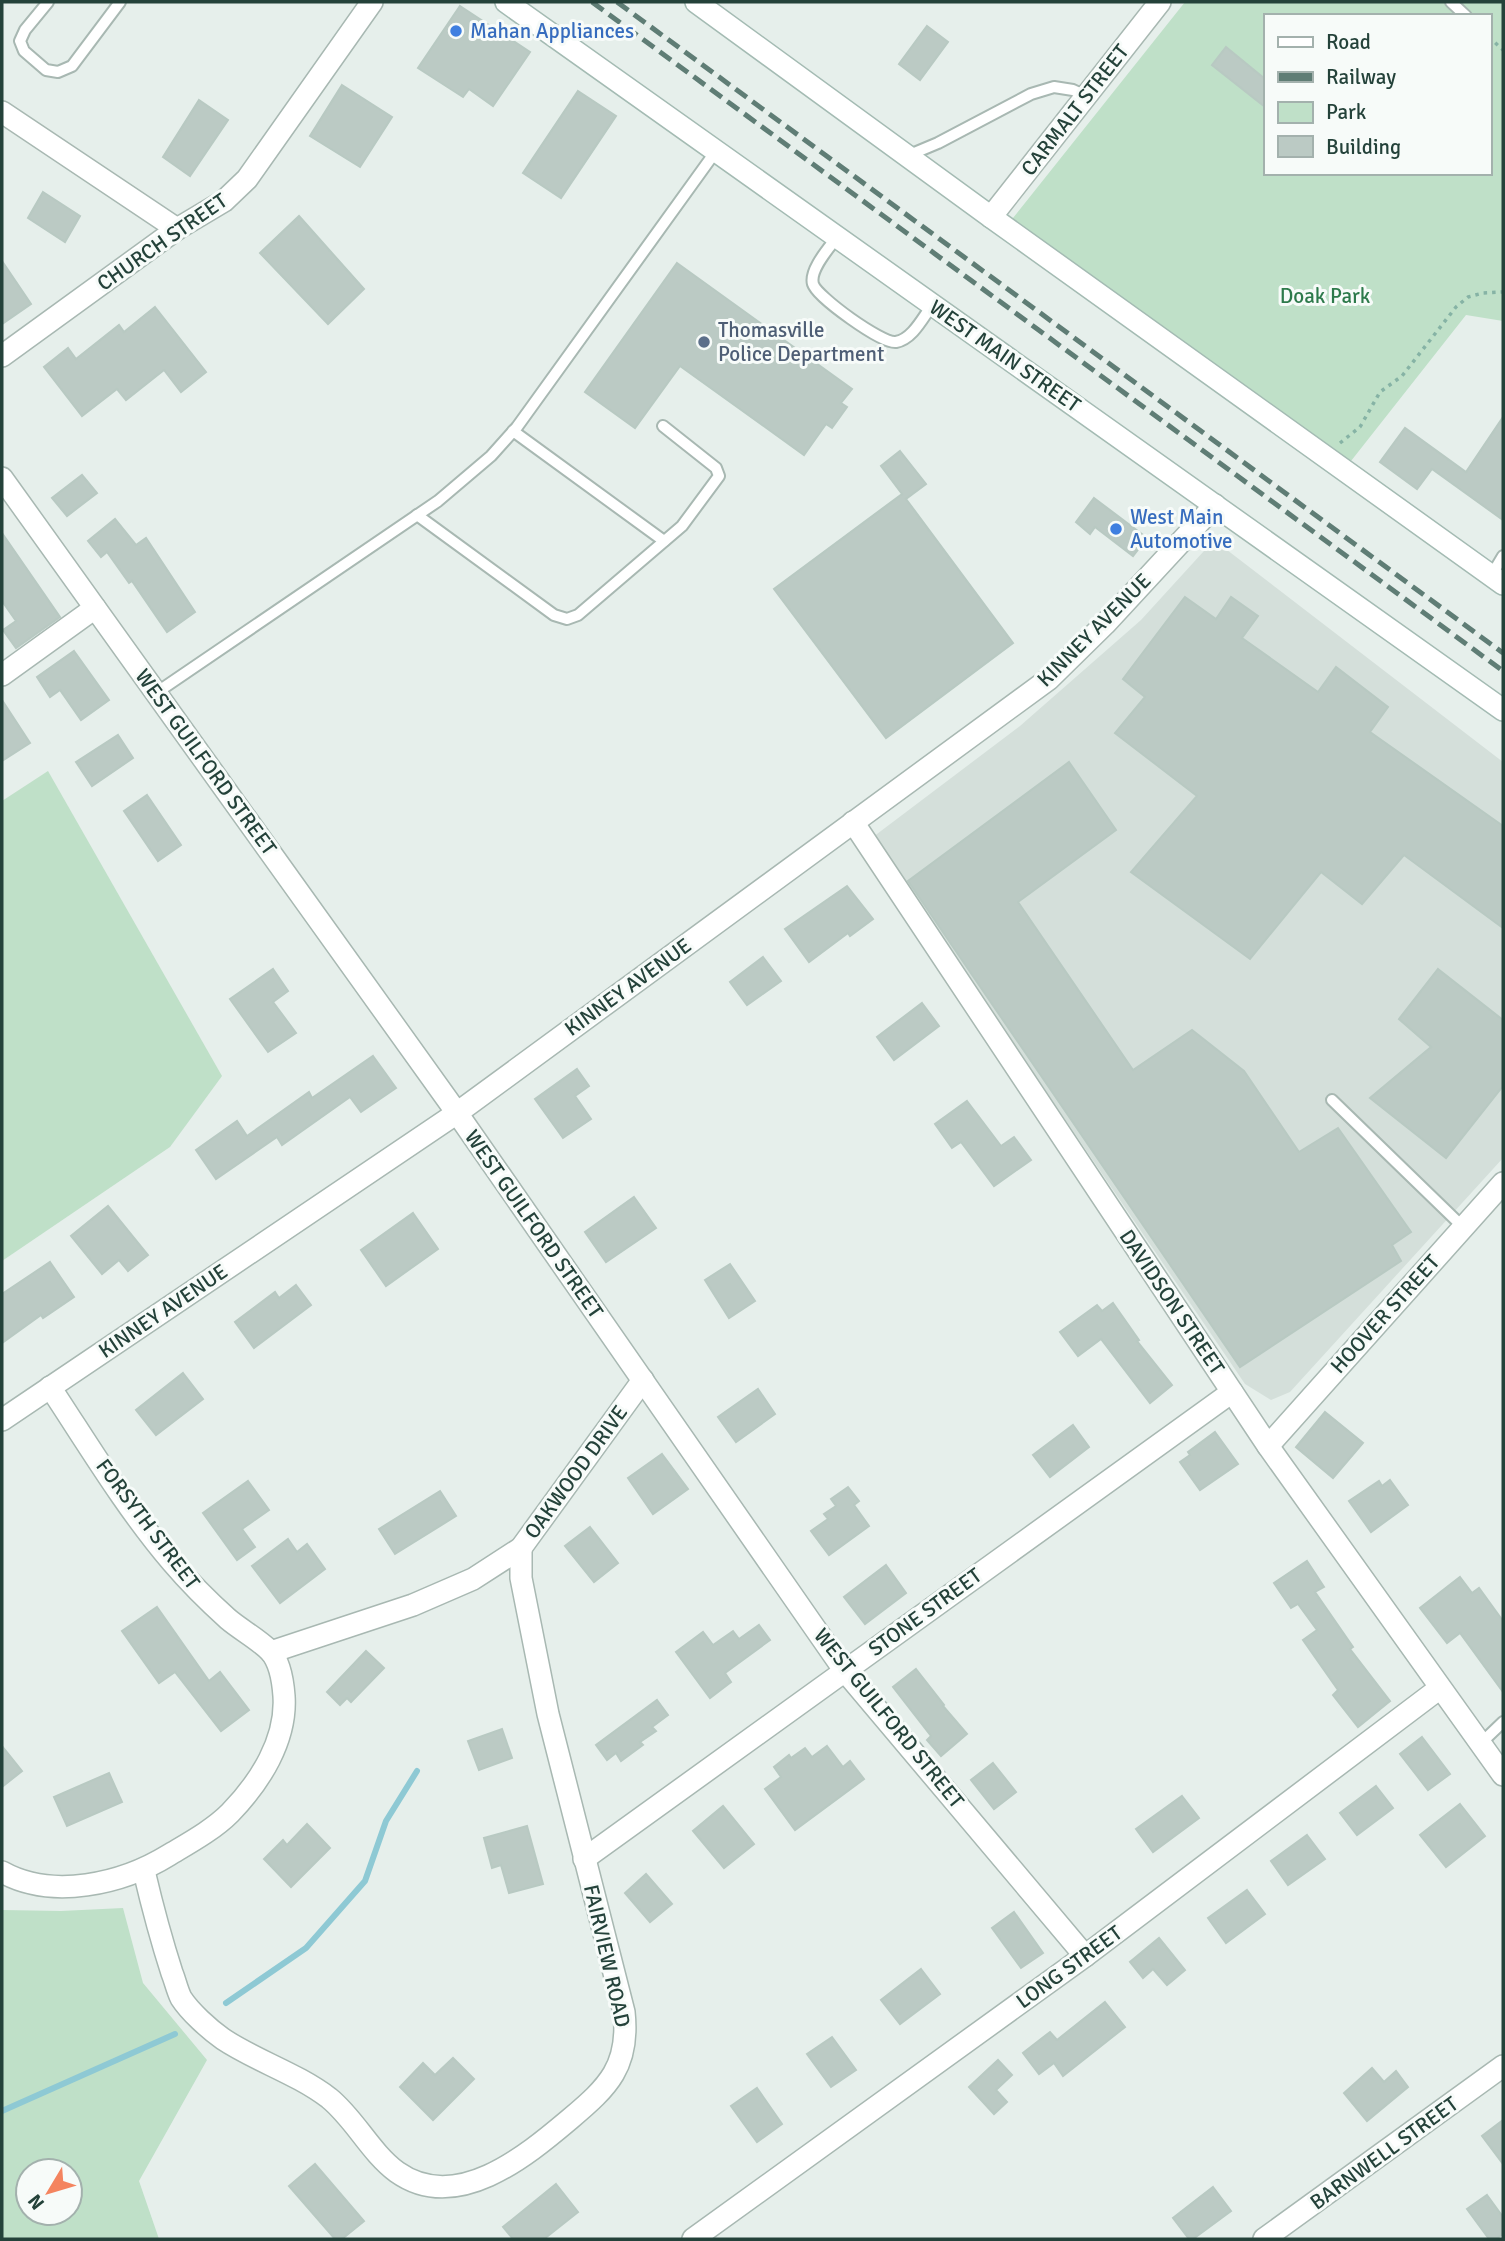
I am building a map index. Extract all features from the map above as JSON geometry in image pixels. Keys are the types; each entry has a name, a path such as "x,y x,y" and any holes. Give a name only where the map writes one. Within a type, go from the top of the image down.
{"street":[{"name":"CHURCH STREET","path":"2,356 177,229 223,201 247,179 372,2"},
{"name":"WEST MAIN STREET","path":"506,2 1503,710"},
{"path":"696,2 1497,580"},
{"name":"CARMALT STREET","path":"991,217 1160,2"},
{"path":"2,112 177,229"},
{"name":"WEST GUILFORD STREET","path":"2,478 457,1113 844,1670 1085,1956"},
{"name":"KINNEY AVENUE","path":"2,1420 457,1113 1049,679 1105,624 1215,505"},
{"path":"2,675 95,608"},
{"name":"DAVIDSON STREET","path":"853,822 1268,1446 1503,1775"},
{"name":"HOOVER STREET","path":"1268,1446 1503,1183"},
{"name":"OAKWOOD DRIVE","path":"271,1652 413,1605 473,1579 521,1548 643,1380"},
{"name":"FORSYTH STREET","path":"50,1387 128,1505 170,1560 199,1592 271,1652"},
{"name":"STONE STREET","path":"584,1858 1232,1392"},
{"name":"FAIRVIEW ROAD","path":"144,1871 162,1944 181,1997 202,2021 222,2039 305,2081 331,2100 379,2155 397,2172 417,2183 451,2187 471,2184 522,2156 594,2099 617,2068 627,2034 624,2012 545,1700 521,1578 521,1548"},
{"path":"2,1872 43,1886 76,1886 144,1871 229,1814 256,1782 272,1755 285,1715 283,1681 271,1652"},
{"name":"LONG STREET","path":"693,2239 1085,1956 1440,1688"},
{"name":"BARNWELL STREET","path":"1264,2239 1503,2066"}],"lane":[{"path":"48,2 25,30 20,41 24,51 46,70 58,72 72,66 120,2"},
{"path":"1451,2 1464,14"},
{"path":"907,156 938,143 1031,94 1054,87 1073,90 1086,96"},
{"path":"156,693 439,501 491,456 513,431 716,151"},
{"path":"836,237 813,274 813,285 820,295 881,339 894,342 907,338 933,304"},
{"path":"417,515 554,615 567,620 578,615 682,526 719,476 716,468 663,426"},
{"path":"513,431 664,541"},
{"path":"1497,580 1503,556"},
{"path":"1332,1100 1463,1227"},
{"path":"1480,1744 1503,1722"}],"path":[{"path":"1322,455 1360,427 1380,392 1402,376 1456,307 1468,297 1503,292"}],"shaded area":[{"path":"1214,540 1503,762 1503,1158 1290,1392 1271,1400 1245,1384 873,837 1020,726 1141,620"}],"green space":[{"name":"Doak Park","path":"1185,2 1503,2 1503,321 1466,315 1351,461 1005,228"},
{"path":"48,771 222,1076 170,1147 2,1261 2,801"},
{"path":"123,1908 143,1983 207,2060 139,2181 159,2239 2,2239 2,1910"}],"building":[{"path":"460,6 530,52 493,106 469,89 463,97 418,68"},
{"path":"927,26 948,42 920,80 899,64"},
{"path":"1226,47 1264,78 1264,106 1212,65"},
{"path":"342,85 392,117 360,167 310,136"},
{"path":"578,91 616,116 561,198 523,173"},
{"path":"199,100 228,120 190,176 163,157"},
{"path":"43,192 80,216 65,242 28,218"},
{"path":"299,216 364,289 328,324 260,253"},
{"path":"2,261 31,304 2,324"},
{"name":"Thomasville Police Department","path":"677,263 852,389 841,403 847,407 832,428 826,424 804,455 680,366 635,428 585,392"},
{"path":"155,307 206,372 181,392 164,370 126,400 117,389 82,416 44,367 68,348 76,359 119,325 124,332"},
{"path":"1503,417 1503,520 1432,469 1417,489 1380,462 1405,428 1466,472"},
{"path":"900,451 926,484 906,499 1013,643 886,738 774,589 902,494 881,466"},
{"path":"82,475 97,493 67,516 52,498"},
{"path":"1094,498 1147,538 1133,556 1095,527 1090,534 1076,522"},
{"path":"115,519 136,545 146,538 195,612 167,632 132,581 129,583 107,552 101,557 88,541"},
{"path":"2,533 60,617 16,648 3,630 16,621 2,601"},
{"path":"1185,597 1216,619 1231,597 1258,616 1242,638 1318,692 1336,667 1388,707 1370,732 1503,826 1503,928 1404,855 1362,904 1321,872 1250,959 1131,872 1197,796 1115,733 1145,697 1123,679"},
{"path":"74,651 109,700 81,720 60,690 50,697 37,677"},
{"path":"2,700 30,743 2,761"},
{"path":"118,735 133,758 92,786 76,762"},
{"path":"1069,762 1116,830 1018,902 1133,1070 1192,1030 1244,1071 1299,1152 1338,1128 1411,1232 1392,1245 1401,1261 1240,1367 908,881"},
{"path":"147,795 181,845 158,861 124,811"},
{"path":"847,886 873,919 850,936 848,933 809,962 785,929"},
{"path":"763,957 781,981 747,1005 730,982"},
{"path":"273,969 288,991 273,1002 296,1033 268,1052 230,999"},
{"path":"1438,969 1503,1020 1503,1086 1446,1158 1370,1098 1431,1047 1399,1019"},
{"path":"922,1003 939,1026 894,1060 877,1037"},
{"path":"373,1056 396,1088 361,1112 350,1097 282,1145 277,1137 216,1179 196,1150 237,1121 247,1136 309,1092 312,1098"},
{"path":"577,1069 589,1086 575,1096 591,1119 563,1138 535,1099"},
{"path":"967,1101 1001,1146 1014,1137 1031,1160 994,1186 961,1142 952,1148 935,1124"},
{"path":"634,1197 656,1228 606,1262 585,1232"},
{"path":"108,1206 148,1255 128,1271 119,1260 102,1274 71,1236"},
{"path":"413,1213 438,1249 386,1286 361,1250"},
{"path":"50,1262 74,1297 43,1318 41,1315 2,1343 2,1294"},
{"path":"730,1264 755,1301 729,1318 705,1280"},
{"path":"296,1285 311,1305 254,1348 235,1322 275,1292 279,1298"},
{"path":"1113,1303 1139,1340 1137,1341 1172,1385 1150,1403 1101,1339 1078,1356 1060,1332 1097,1305 1102,1311"},
{"path":"183,1373 203,1399 156,1435 136,1410"},
{"path":"758,1389 775,1414 736,1442 718,1417"},
{"path":"1325,1412 1363,1443 1333,1478 1296,1447"},
{"path":"1073,1425 1089,1447 1050,1477 1033,1455"},
{"path":"1215,1432 1238,1464 1200,1490 1180,1462 1190,1455 1188,1452"},
{"path":"662,1454 688,1489 653,1514 628,1478"},
{"path":"1390,1480 1408,1505 1371,1532 1349,1501 1379,1481 1382,1486"},
{"path":"248,1481 269,1510 242,1529 255,1547 237,1560 203,1513"},
{"path":"848,1487 859,1501 854,1505 869,1526 829,1555 811,1531 828,1519 824,1514 836,1506 831,1499"},
{"path":"440,1491 456,1516 395,1554 379,1529"},
{"path":"590,1527 618,1563 594,1582 565,1546"},
{"path":"288,1539 297,1552 307,1544 325,1569 280,1603 252,1566"},
{"path":"1307,1561 1324,1587 1315,1592 1353,1647 1350,1649 1390,1701 1358,1727 1333,1695 1338,1690 1303,1640 1317,1630 1298,1604 1291,1608 1274,1583"},
{"path":"886,1565 906,1593 865,1624 844,1597"},
{"path":"1460,1577 1472,1593 1479,1588 1503,1621 1503,1692 1460,1633 1447,1643 1420,1608"},
{"path":"157,1607 209,1681 220,1672 249,1710 221,1731 175,1672 159,1683 122,1631"},
{"path":"759,1625 770,1640 725,1673 731,1682 710,1698 676,1652 703,1632 713,1645 733,1631 739,1639"},
{"path":"366,1651 384,1668 351,1702 347,1698 340,1705 327,1692"},
{"path":"916,1669 967,1734 941,1756 927,1740 931,1736 893,1687"},
{"path":"657,1700 668,1715 652,1727 656,1731 640,1742 643,1745 621,1761 616,1753 607,1760 596,1745"},
{"path":"502,1729 512,1758 479,1770 468,1741"},
{"path":"1422,1737 1450,1774 1428,1790 1400,1754"},
{"path":"2,1746 22,1771 2,1787"},
{"path":"827,1746 843,1767 850,1761 864,1779 795,1830 765,1789 781,1777 774,1767 789,1755 791,1758 805,1748 812,1757"},
{"path":"993,1763 1016,1792 994,1809 971,1780"},
{"path":"109,1773 122,1802 67,1826 54,1797"},
{"path":"1376,1786 1393,1808 1357,1835 1340,1813"},
{"path":"1182,1796 1199,1818 1153,1852 1136,1829"},
{"path":"1460,1804 1485,1836 1446,1867 1420,1835"},
{"path":"723,1806 754,1844 724,1868 693,1831"},
{"path":"307,1824 330,1848 291,1887 264,1859 283,1840 287,1845"},
{"path":"527,1826 543,1884 509,1893 501,1865 492,1868 484,1838"},
{"path":"1307,1835 1325,1859 1288,1885 1271,1861"},
{"path":"646,1874 672,1904 650,1922 625,1893"},
{"path":"1247,1890 1265,1914 1226,1943 1208,1918"},
{"path":"1014,1912 1043,1953 1021,1968 992,1928"},
{"path":"1159,1938 1185,1970 1167,1985 1153,1969 1143,1978 1130,1962"},
{"path":"921,1969 940,1994 900,2024 881,2000"},
{"path":"1105,2002 1125,2027 1063,2076 1054,2063 1039,2074 1023,2053 1050,2032 1057,2040"},
{"path":"832,2037 856,2070 831,2087 807,2054"},
{"path":"453,2058 474,2079 433,2120 400,2087 423,2063 435,2075"},
{"path":"998,2060 1012,2075 996,2090 1007,2102 994,2114 969,2087"},
{"path":"1372,2068 1384,2082 1396,2071 1408,2087 1367,2121 1344,2093"},
{"path":"757,2088 782,2124 757,2142 731,2106"},
{"path":"1503,2120 1503,2164 1482,2136"},
{"path":"315,2164 364,2221 342,2239 335,2239 289,2186"},
{"path":"556,2184 578,2212 544,2239 513,2239 503,2227"},
{"path":"1213,2187 1231,2211 1193,2239 1189,2239 1173,2218"},
{"path":"1487,2195 1503,2217 1503,2234 1496,2239 1489,2239 1467,2209"}],"waterway":[{"path":"226,2003 306,1948 365,1881 386,1821 417,1771"},
{"path":"2,2111 175,2034"}],"railway":[{"path":"592,2 1503,671"},
{"path":"617,2 1503,653"}],"place":[{"name":"Mahan Appliances","path":"456,31"},
{"name":"Thomasville Police Department","path":"704,342"},
{"name":"West Main Automotive","path":"1116,529"}]}
